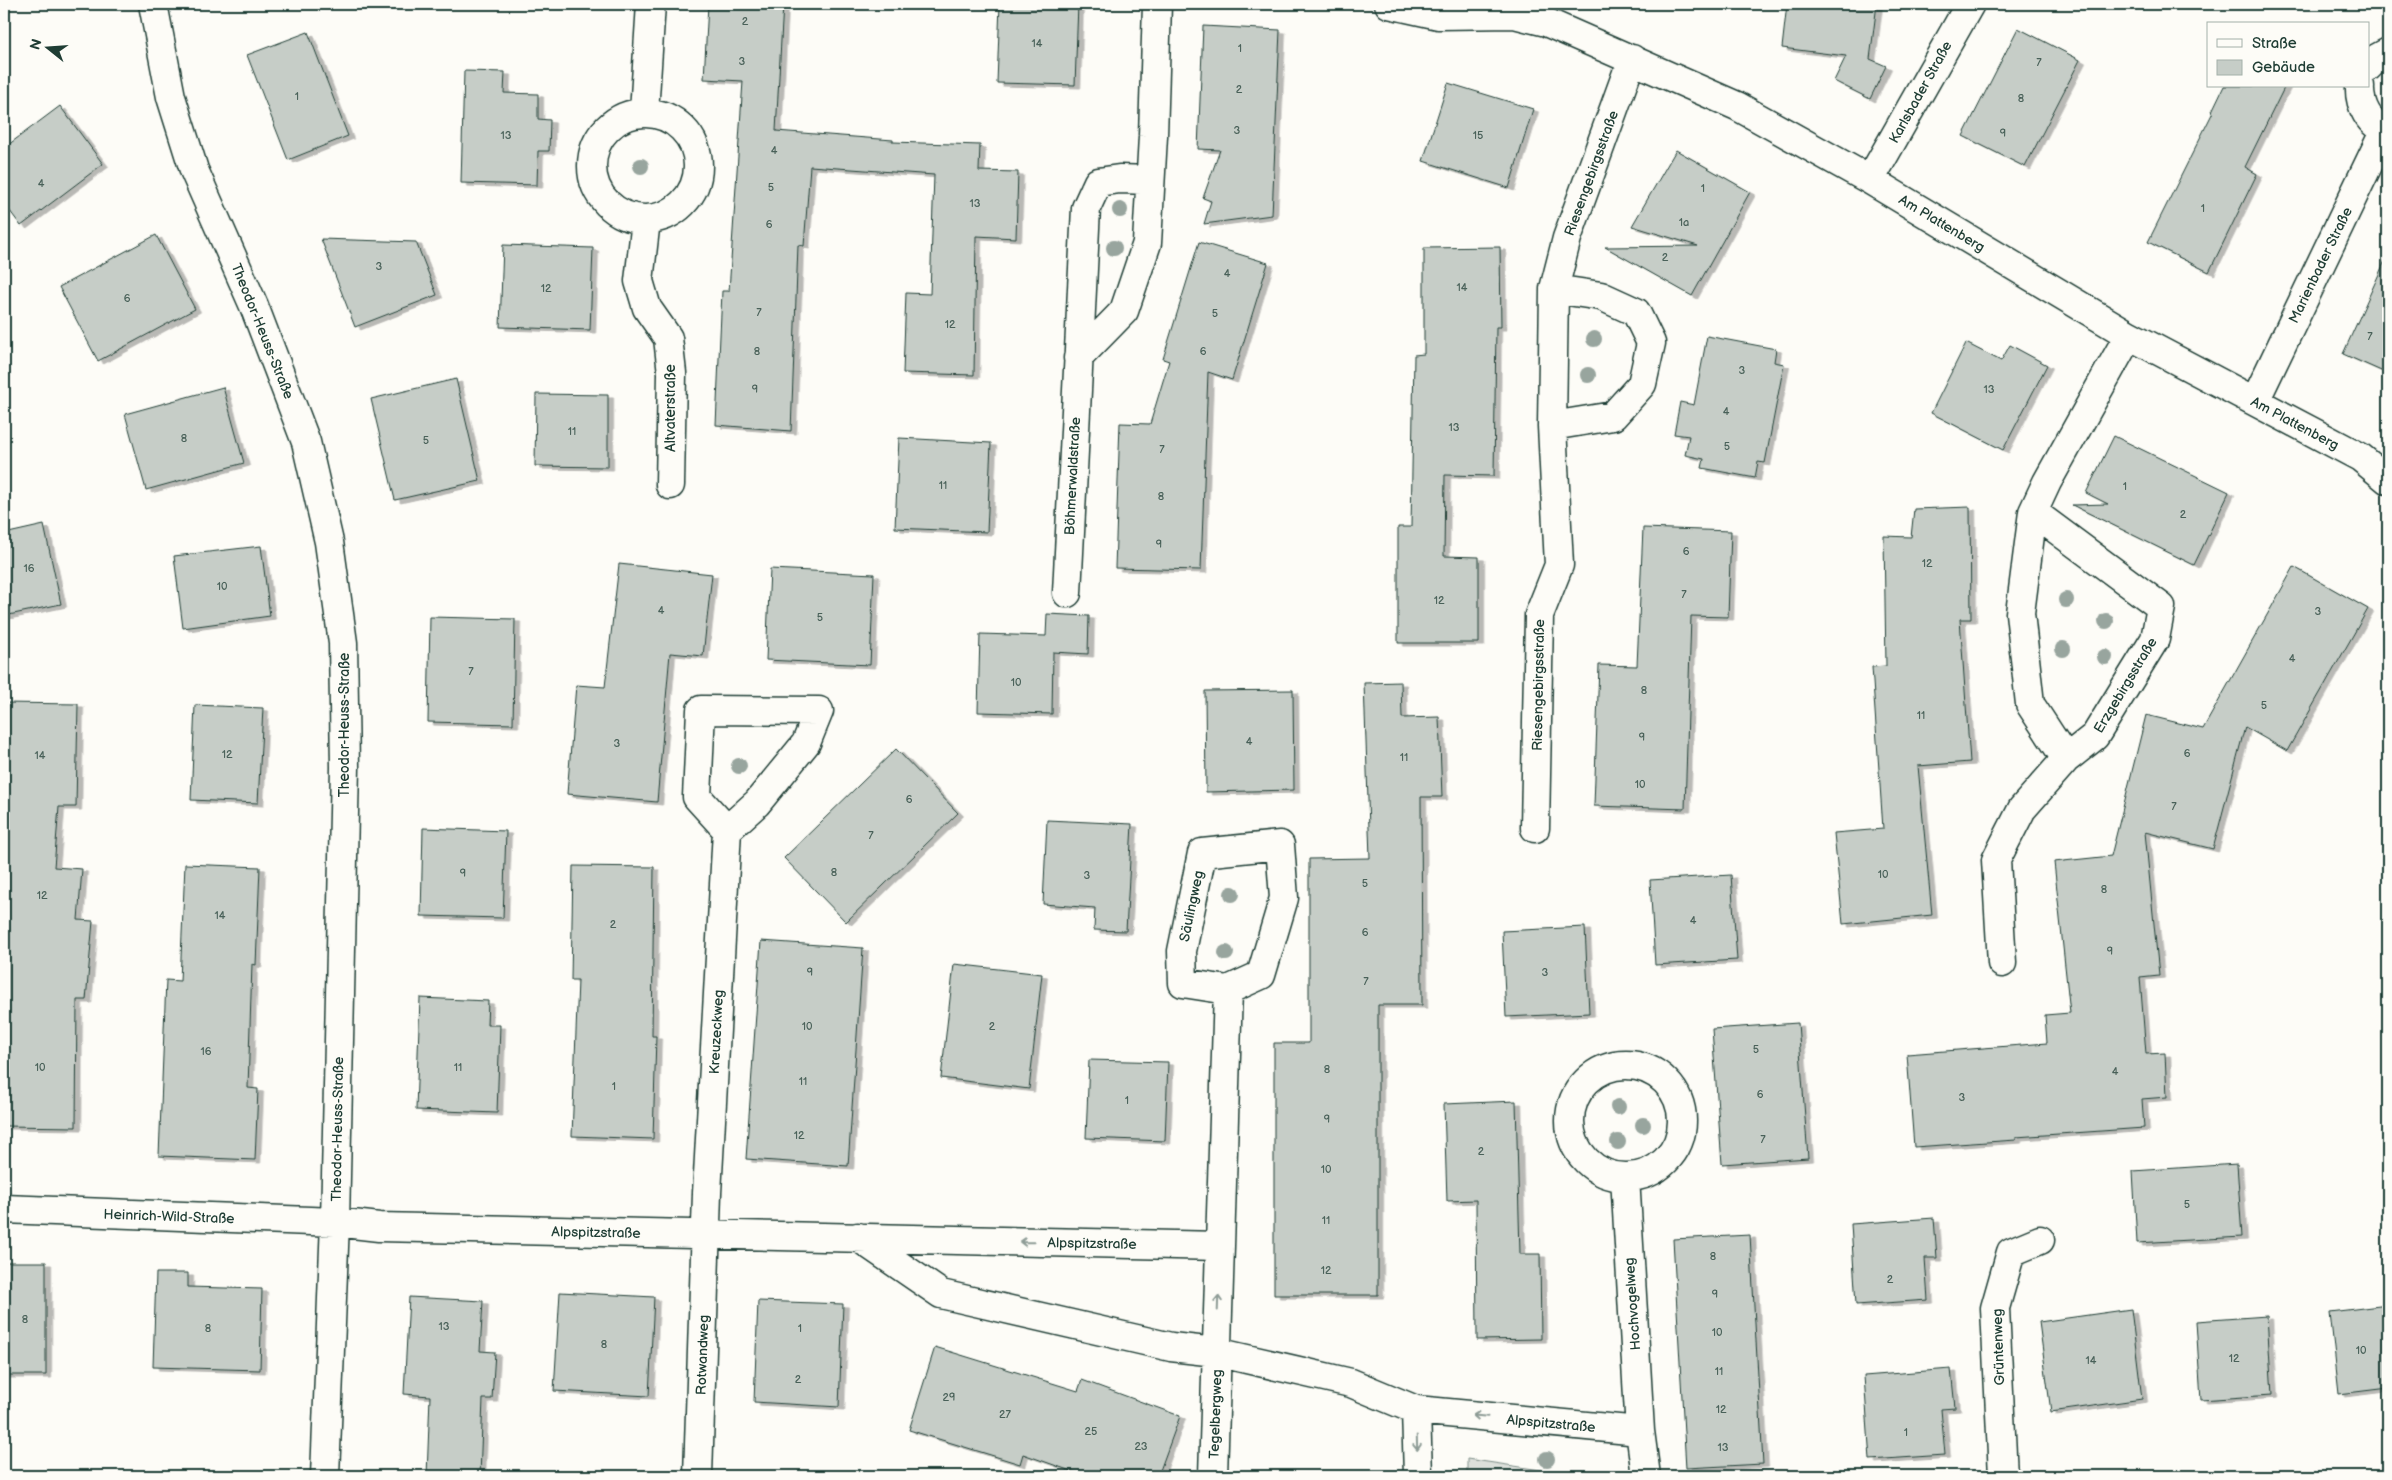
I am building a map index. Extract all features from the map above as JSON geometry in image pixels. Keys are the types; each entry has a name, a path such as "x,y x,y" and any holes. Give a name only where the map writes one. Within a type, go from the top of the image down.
{"street":[{"name":"Theodor-Heuss-Straße","path":"153,4 171,97 194,170 254,306 306,442 329,542 343,643 345,767 335,1222 326,1476"},
{"path":"644,112 651,4"},
{"path":"1078,358 1124,311 1147,242 1149,180 1153,136 1157,4"},
{"name":"Am Plattenberg","path":"1389,4 1439,14 1506,9 1548,13 1632,59 1737,106 1870,180 2130,335 2360,457 2388,480"},
{"name":"Karlsbader Straße","path":"1870,180 1970,4"},
{"path":"2370,65 2377,58 2388,52"},
{"name":"Riesengebirgsstraße","path":"1536,828 1539,615 1558,565 1552,426 1554,288 1567,238 1632,59"},
{"name":"Marienbader Straße","path":"2254,401 2386,130 2373,122 2364,110 2360,88"},
{"path":"644,112 660,114 676,121 688,133 696,148 698,164 696,181 688,196 677,209 662,217 646,220 627,217 611,208 599,193 592,176 592,157 597,140 609,125 625,115 644,112"},
{"name":"Böhmerwaldstraße","path":"1066,593 1086,208 1098,182 1119,179 1149,180"},
{"name":"Altvaterstraße","path":"646,220 639,281 647,308 668,338 672,373 670,485"},
{"path":"1552,426 1614,416 1642,384 1651,343 1636,312 1601,296 1554,288"},
{"path":"2066,759 2030,704 2020,613 2033,512 2046,482 2130,335"},
{"name":"Am Plattenberg","path":"2360,457 2388,465"},
{"name":"Erzgebirgsstraße","path":"2002,963 1996,860 2022,809 2066,759 2095,736 2155,639 2161,607 2033,512"},
{"path":"701,710 819,711 806,743 757,803 727,830 697,797 701,710"},
{"name":"Kreuzeckweg","path":"706,1234 727,830"},
{"name":"Säulingweg","path":"1280,845 1284,898 1261,975 1228,990 1183,983 1182,951 1202,853 1280,845"},
{"path":"1216,1352 1228,990"},
{"path":"1626,1064 1643,1067 1658,1074 1674,1092 1682,1114 1682,1130 1676,1145 1667,1158 1648,1172 1625,1177 1607,1173 1592,1165 1580,1152 1572,1136 1570,1119 1573,1101 1588,1080 1595,1074 1610,1067 1626,1064"},
{"name":"Hochvogelweg","path":"1625,1177 1640,1432"},
{"name":"Heinrich-Wild-Straße","path":"4,1209 335,1222"},
{"name":"Alpspitzstraße","path":"335,1222 379,1227 1220,1246"},
{"name":"Rotwandweg","path":"698,1476 706,1234"},
{"name":"Alpspitzstraße","path":"858,1238 941,1294 1171,1348 1216,1352 1352,1383 1416,1410 1640,1432"},
{"name":"Grüntenweg","path":"2003,1476 1995,1308 2011,1252 2040,1240"},
{"name":"Tegelbergweg","path":"1213,1476 1216,1352"},
{"path":"1416,1410 1418,1476"},
{"path":"1640,1432 1646,1476"}],"shaded area":[{"path":"1467,1459 1581,1476 1467,1476"}],"building":[{"path":"708,4 783,4 776,131 893,140 893,142 980,145 979,171 1018,172 1016,238 976,236 974,375 903,373 906,293 930,294 934,175 810,166 804,246 798,245 791,431 716,425 722,291 729,291 743,81 704,79"},
{"path":"1000,4 1078,4 1075,85 997,83"},
{"path":"1787,4 1877,4 1870,59 1886,66 1870,99 1834,81 1846,56 1782,48"},
{"path":"1203,26 1280,30 1272,215 1204,224 1211,201 1203,198 1220,150 1198,149"},
{"path":"2018,28 2080,60 2025,167 1963,136"},
{"path":"308,32 348,136 288,160 247,55"},
{"path":"464,71 505,72 504,93 538,94 538,119 550,120 549,151 538,151 537,185 461,183"},
{"path":"1448,83 1533,109 1509,188 1423,161"},
{"path":"2223,88 2284,88 2245,167 2257,174 2209,272 2148,242"},
{"path":"60,106 103,164 21,226 4,203 4,148"},
{"path":"1676,150 1750,192 1692,296 1605,247 1698,246 1632,226"},
{"path":"156,235 195,309 98,361 59,287"},
{"path":"321,239 416,242 437,295 355,327"},
{"path":"1199,242 1268,263 1232,380 1208,372 1201,570 1115,568 1120,423 1150,424 1169,361 1163,359"},
{"path":"503,245 593,248 590,330 500,327"},
{"path":"1500,247 1501,327 1496,327 1494,476 1445,475 1444,556 1479,557 1479,643 1398,643 1398,527 1411,527 1414,355 1424,354 1424,248"},
{"path":"2388,254 2388,374 2343,354"},
{"path":"1707,336 1776,349 1774,362 1784,364 1765,463 1758,462 1755,478 1702,468 1704,459 1685,455 1689,436 1674,434 1680,402 1694,405"},
{"path":"1966,343 2001,361 2010,345 2047,365 2003,450 1931,413"},
{"path":"456,379 480,481 395,500 371,399"},
{"path":"223,387 244,463 146,490 125,414"},
{"path":"536,394 608,395 608,467 535,466"},
{"path":"2114,436 2229,492 2194,565 2072,505 2108,504 2086,493"},
{"path":"899,438 991,443 987,532 895,528"},
{"path":"1970,507 1971,619 1960,619 1970,762 1918,766 1932,915 1843,924 1834,833 1883,829 1872,667 1886,666 1884,536 1911,537 1914,509"},
{"path":"44,525 61,604 4,616 4,534"},
{"path":"1643,528 1731,531 1728,617 1691,616 1685,809 1594,806 1599,665 1637,666"},
{"path":"261,546 270,616 183,628 174,556"},
{"path":"619,564 712,574 703,656 670,653 657,802 567,794 576,685 605,687"},
{"path":"2294,567 2368,609 2287,751 2245,727 2213,849 2145,832 2159,975 2140,977 2146,1054 2165,1053 2167,1097 2142,1099 2144,1128 2016,1137 2016,1140 1914,1147 1907,1054 2047,1043 2045,1015 2070,1013 2054,862 2111,856 2146,715 2203,729"},
{"path":"770,569 874,574 870,665 766,660"},
{"path":"1047,614 1089,616 1088,654 1053,652 1052,714 978,712 980,634 1046,636"},
{"path":"430,617 515,619 513,724 428,722"},
{"path":"1401,682 1402,718 1439,717 1442,797 1421,797 1422,1005 1378,1005 1378,1295 1274,1295 1274,1043 1309,1043 1309,859 1370,858 1364,683"},
{"path":"1293,690 1294,790 1206,792 1205,691"},
{"path":"4,703 78,704 76,807 59,807 54,867 82,869 78,920 93,921 86,1000 77,1000 76,1127 4,1126"},
{"path":"195,705 263,708 258,803 191,800"},
{"path":"896,749 958,813 846,922 784,858"},
{"path":"1047,820 1132,824 1126,931 1094,930 1095,908 1043,904"},
{"path":"423,828 506,831 503,918 421,916"},
{"path":"185,864 260,867 256,965 252,964 248,1088 258,1089 255,1160 159,1156 166,980 180,981"},
{"path":"573,866 654,867 652,1036 656,1036 653,1139 572,1136 578,980 571,980"},
{"path":"1731,875 1737,960 1655,965 1650,880"},
{"path":"1585,927 1589,1013 1506,1017 1502,931"},
{"path":"761,941 863,948 848,1166 746,1159"},
{"path":"954,964 1042,974 1029,1089 941,1078"},
{"path":"420,998 488,1001 487,1025 500,1025 497,1113 416,1110"},
{"path":"1798,1023 1808,1158 1722,1164 1712,1029"},
{"path":"1089,1060 1168,1062 1165,1141 1086,1138"},
{"path":"1516,1101 1520,1254 1540,1254 1541,1339 1477,1340 1476,1200 1447,1201 1444,1104"},
{"path":"2237,1164 2242,1237 2137,1243 2133,1171"},
{"path":"1934,1218 1937,1258 1925,1258 1928,1300 1856,1305 1851,1224"},
{"path":"1750,1235 1763,1464 1686,1468 1673,1239"},
{"path":"4,1262 46,1262 46,1375 4,1375"},
{"path":"156,1273 188,1273 188,1287 262,1289 260,1370 153,1367"},
{"path":"560,1292 654,1297 649,1396 554,1391"},
{"path":"409,1297 483,1301 480,1351 495,1352 492,1399 483,1399 480,1476 427,1476 430,1396 404,1394"},
{"path":"758,1301 843,1304 839,1407 754,1402"},
{"path":"2388,1305 2388,1388 2339,1394 2330,1312"},
{"path":"2131,1309 2142,1399 2051,1412 2039,1322"},
{"path":"2267,1316 2272,1395 2201,1400 2196,1321"},
{"path":"935,1347 1078,1391 1082,1380 1180,1416 1158,1476 1085,1476 1023,1454 1020,1464 909,1430"},
{"path":"1951,1369 1955,1408 1941,1409 1945,1455 1870,1460 1864,1376"}]}
